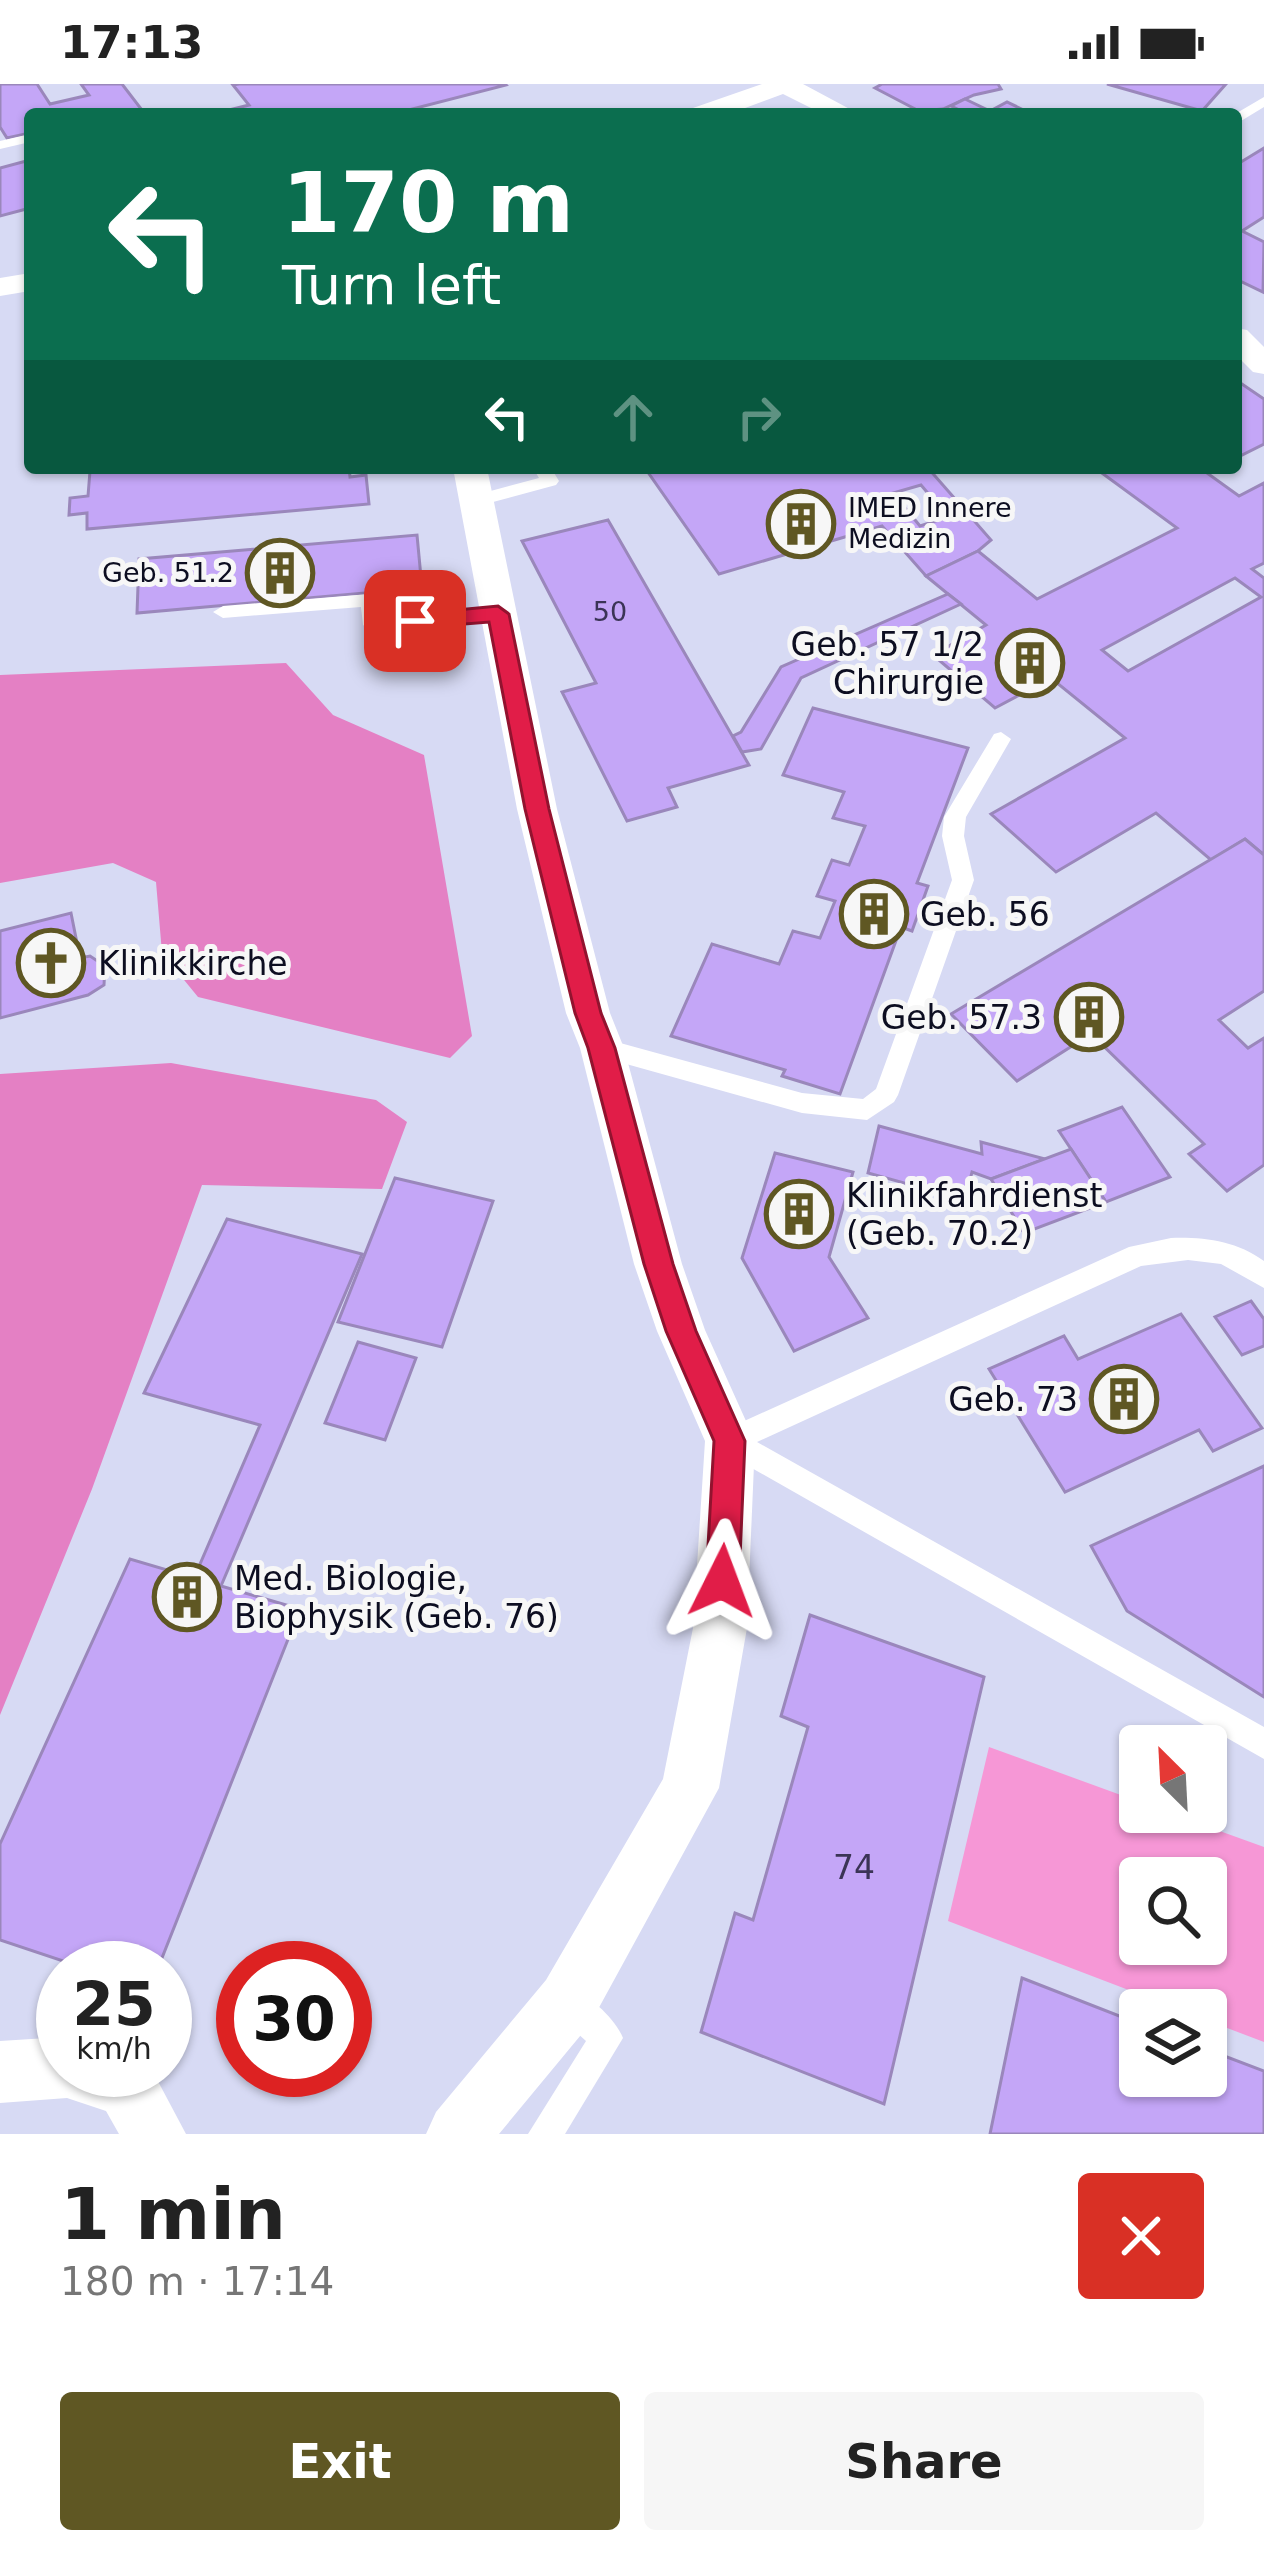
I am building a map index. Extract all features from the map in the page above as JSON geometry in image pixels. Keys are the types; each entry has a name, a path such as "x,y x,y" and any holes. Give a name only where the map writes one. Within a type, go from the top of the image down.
{"street":[{"path":"722,108 793,86 834,108"},
{"path":"458,2134 568,2002 690,1788 720,1628 730,1441 681,1331 658,1264 602,1048 588,1013 537,809 476,496"},
{"path":"0,2072 36,2070"},
{"path":"133,2097 154,2134"}],"lane":[{"path":"476,496 550,481 546,474"},
{"path":"223,612 369,600 373,625 498,614"},
{"path":"602,1048 802,1103 867,1110 886,1095 963,880 952,836 956,818 1001,739"},
{"path":"730,1441 1138,1255 1177,1246 1213,1250 1255,1267 1264,1276"},
{"path":"730,1441 1264,1744"},
{"path":"544,2134 607,2038 568,2002"}],"shaded area":[{"path":"0,84 1264,84 1264,2134 0,2134"},
{"path":"286,663 333,715 424,755 472,1036 450,1058 198,997 162,953 156,882 113,863 0,883 0,675"},
{"path":"171,1063 376,1100 407,1122 382,1189 202,1185 92,1489 0,1715 0,1074"},
{"path":"989,1747 1119,1794 1119,1833 1225,1833 1264,1847 1264,2042 1227,2028 1227,1989 1126,1989 948,1921"}],"building":[{"path":"0,84 37,84 50,104 89,95 81,84 122,84 140,108 24,108 24,134 7,138 0,127"},
{"path":"882,84 998,84 1001,89 945,108 913,108 875,88"},
{"path":"1107,84 1226,84 1205,108"},
{"path":"233,85 506,85 416,108 237,108 249,105"},
{"path":"965,99 984,108 955,108 951,106"},
{"path":"1264,148 1264,217 1242,231 1242,161"},
{"path":"24,162 24,210 0,216 0,168"},
{"path":"1242,231 1264,242 1263,292 1242,282"},
{"path":"1242,384 1264,399 1264,444 1242,455"},
{"path":"90,474 350,474 366,475 369,504 87,529 87,513 69,515 70,498 88,496"},
{"name":"IMED Innere Medizin","path":"649,474 933,474 991,540 926,576 882,526 719,574","holes":["921,485 948,517 920,526 893,493"]},
{"name":"Geb. 57 1/2 Chirurgie","path":"1103,474 1208,474 1239,496 1264,483 1264,563 1252,569 1264,578 1264,855 1245,839 1211,860 1156,813 1056,872 991,814 1125,738 1051,678 995,708 933,655 986,625 926,576 978,551 1037,599 1177,528","holes":["1235,578 1261,597 1128,671 1102,650"]},
{"path":"608,520 749,765 668,788 677,807 627,821 562,692 596,683 522,541"},
{"name":"Geb. 51.2","path":"417,535 422,588 137,613 139,559"},
{"path":"948,594 961,604 801,678 761,749 742,752 733,736 741,732 781,667"},
{"name":"Geb. 56","path":"813,708 968,748 917,883 928,886 912,931 901,927 840,1094 782,1076 785,1070 671,1036 712,944 779,964 793,931 820,938 835,901 817,896 832,860 849,865 865,826 833,818 844,792 783,775"},
{"name":"Geb. 57.3","path":"1245,839 1264,855 1264,991 1219,1020 1248,1048 1264,1038 1264,1165 1227,1191 1189,1154 1204,1144 1091,1034 1017,1081 951,1014"},
{"name":"Klinikkirche","path":"71,913 80,958 90,956 105,966 104,985 88,995 0,1018 0,931"},
{"path":"1122,1107 1170,1177 1106,1202 1059,1131"},
{"path":"879,1126 982,1154 981,1142 1045,1159 991,1179 972,1172 965,1200 868,1173"},
{"path":"1071,1149 1106,1202 1024,1233 991,1179"},
{"name":"Klinikfahrdienst (Geb. 70.2)","path":"775,1153 853,1172 829,1257 868,1318 794,1351 742,1258"},
{"path":"395,1178 493,1201 442,1347 338,1322"},
{"name":"Med. Biologie, Biophysik (Geb. 76)","path":"227,1219 362,1254 221,1586 300,1609 169,1941 36,1941 36,1952 0,1940 0,1844 130,1559 194,1578 260,1425 144,1393"},
{"path":"1251,1301 1264,1319 1264,1346 1242,1355 1215,1317"},
{"name":"Geb. 73","path":"1181,1314 1262,1428 1213,1451 1199,1430 1065,1492 989,1369 1064,1336 1078,1359"},
{"path":"358,1342 416,1358 385,1440 325,1423"},
{"path":"1264,1466 1264,1697 1127,1611 1091,1546"},
{"path":"810,1615 984,1677 884,2104 701,2032 735,1913 753,1920 808,1727 781,1716"},
{"path":"1022,1978 1119,2016 1119,2097 1227,2097 1227,2057 1264,2071 1264,2134 990,2134"}],"place":[{"name":"IMED Innere Medizin","path":"801,524"},
{"name":"Geb. 51.2","path":"280,573"},
{"name":"Geb. 57 1/2 Chirurgie","path":"1030,663"},
{"name":"Geb. 56","path":"874,914"},
{"name":"Klinikkirche","path":"51,963"},
{"name":"Geb. 57.3","path":"1089,1017"},
{"name":"Klinikfahrdienst (Geb. 70.2)","path":"799,1214"},
{"name":"Geb. 73","path":"1124,1399"},
{"name":"Med. Biologie, Biophysik (Geb. 76)","path":"187,1597"}],"route":[{"path":"415,621 498,614 537,809 658,1264 681,1331 730,1441 722,1581"}]}
